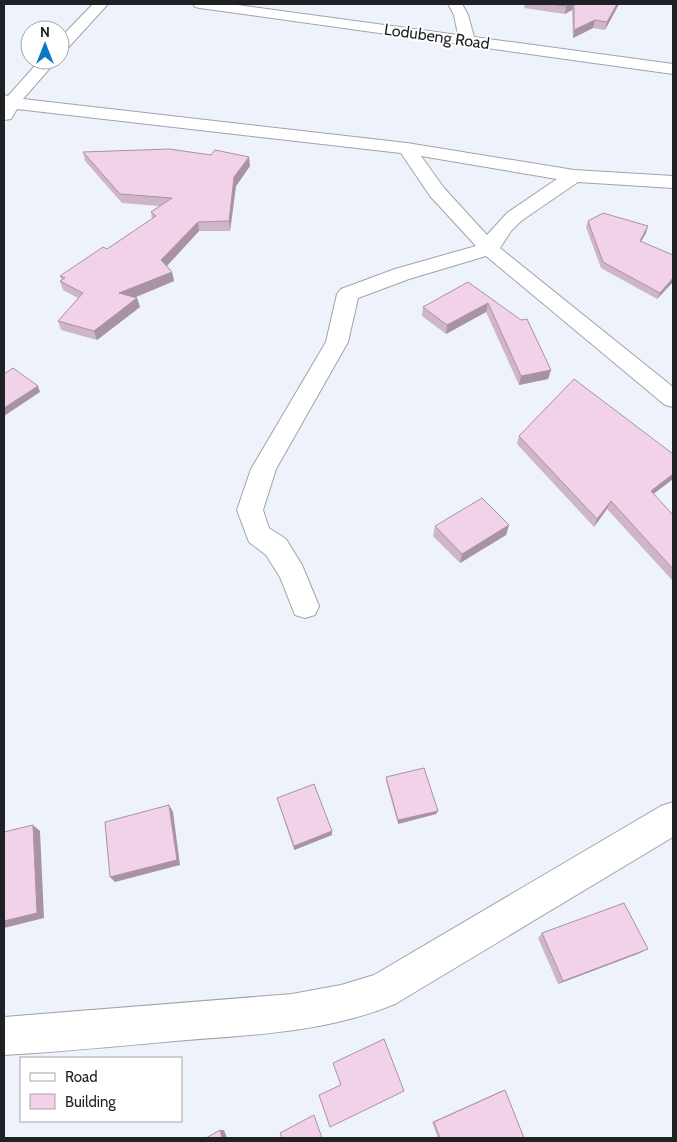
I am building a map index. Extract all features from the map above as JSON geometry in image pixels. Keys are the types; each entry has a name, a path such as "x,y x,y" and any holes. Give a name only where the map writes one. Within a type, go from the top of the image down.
{"street":[{"path":"70,37 101,4"},
{"name":"Lodubeng Road","path":"200,4 673,69"},
{"path":"454,4 461,15 467,40"},
{"path":"6,107 40,70"},
{"path":"6,107 407,148 574,176 673,182"},
{"path":"407,148 437,192 489,249 673,399"},
{"path":"489,249 493,239 504,227 574,176"},
{"path":"305,606 288,567 276,547 258,534 250,510 264,469 337,342 348,294 402,274 489,249"},
{"path":"4,1036 292,1013 341,1004 382,992 673,818"}],"building":[{"path":"550,4 571,4 566,6"},
{"path":"574,4 617,4 607,22 595,20 574,30"},
{"path":"169,149 211,155 215,150 249,157 234,177 229,221 198,222 161,260 172,272 119,293 137,298 94,331 58,321 83,293 60,281 65,278 60,276 103,247 107,249 156,216 151,212 172,198 120,194 83,152"},
{"path":"603,213 648,226 640,241 673,255 673,278 660,293 603,262 588,221"},
{"path":"468,282 521,320 527,319 551,370 521,376 488,303 447,325 423,307"},
{"path":"13,368 38,386 4,408 4,374"},
{"path":"574,379 673,454 673,474 651,491 673,515 673,569 611,501 597,519 519,436"},
{"path":"482,498 509,525 462,554 435,526"},
{"path":"424,768 438,811 398,820 386,777"},
{"path":"314,784 332,831 294,846 277,798"},
{"path":"169,805 177,860 110,877 105,822"},
{"path":"33,825 37,913 4,921 4,832"},
{"path":"624,903 648,949 563,981 542,933"},
{"path":"384,1039 404,1091 330,1127 319,1095 341,1085 333,1063"},
{"path":"505,1090 524,1138 440,1138 434,1122"},
{"path":"314,1115 322,1138 282,1138 280,1133"},
{"path":"220,1130 222,1138 206,1138"}]}
